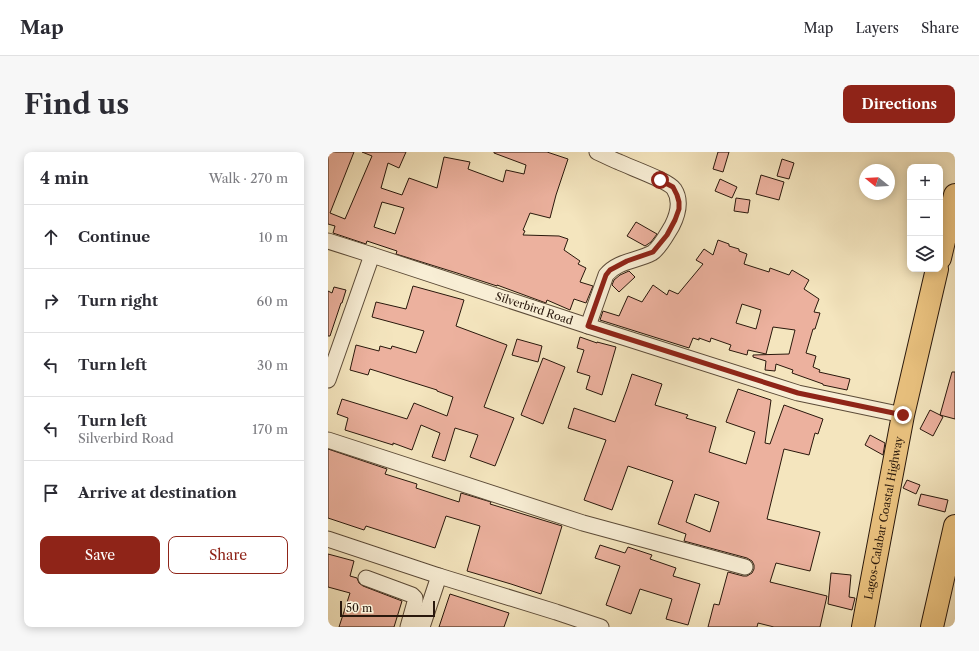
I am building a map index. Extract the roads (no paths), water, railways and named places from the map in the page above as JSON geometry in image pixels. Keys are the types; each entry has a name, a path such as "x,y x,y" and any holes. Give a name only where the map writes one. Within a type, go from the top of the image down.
{"highway":[{"path":"943,245 955,195"},
{"name":"Lagos-Calabar Coastal Highway","path":"863,627 903,415 936,272"},
{"path":"932,627 955,526"}],"street":[{"path":"588,326 606,275 610,270 627,261 653,252 667,235 679,209 679,202 673,187 597,152"},
{"name":"Silverbird Road","path":"328,241 798,393 903,415"},
{"path":"328,380 372,255"},
{"path":"328,440 583,523 744,567"},
{"path":"328,539 600,627"},
{"path":"422,627 439,576"},
{"path":"366,578 412,595 415,598 408,627"}]}
